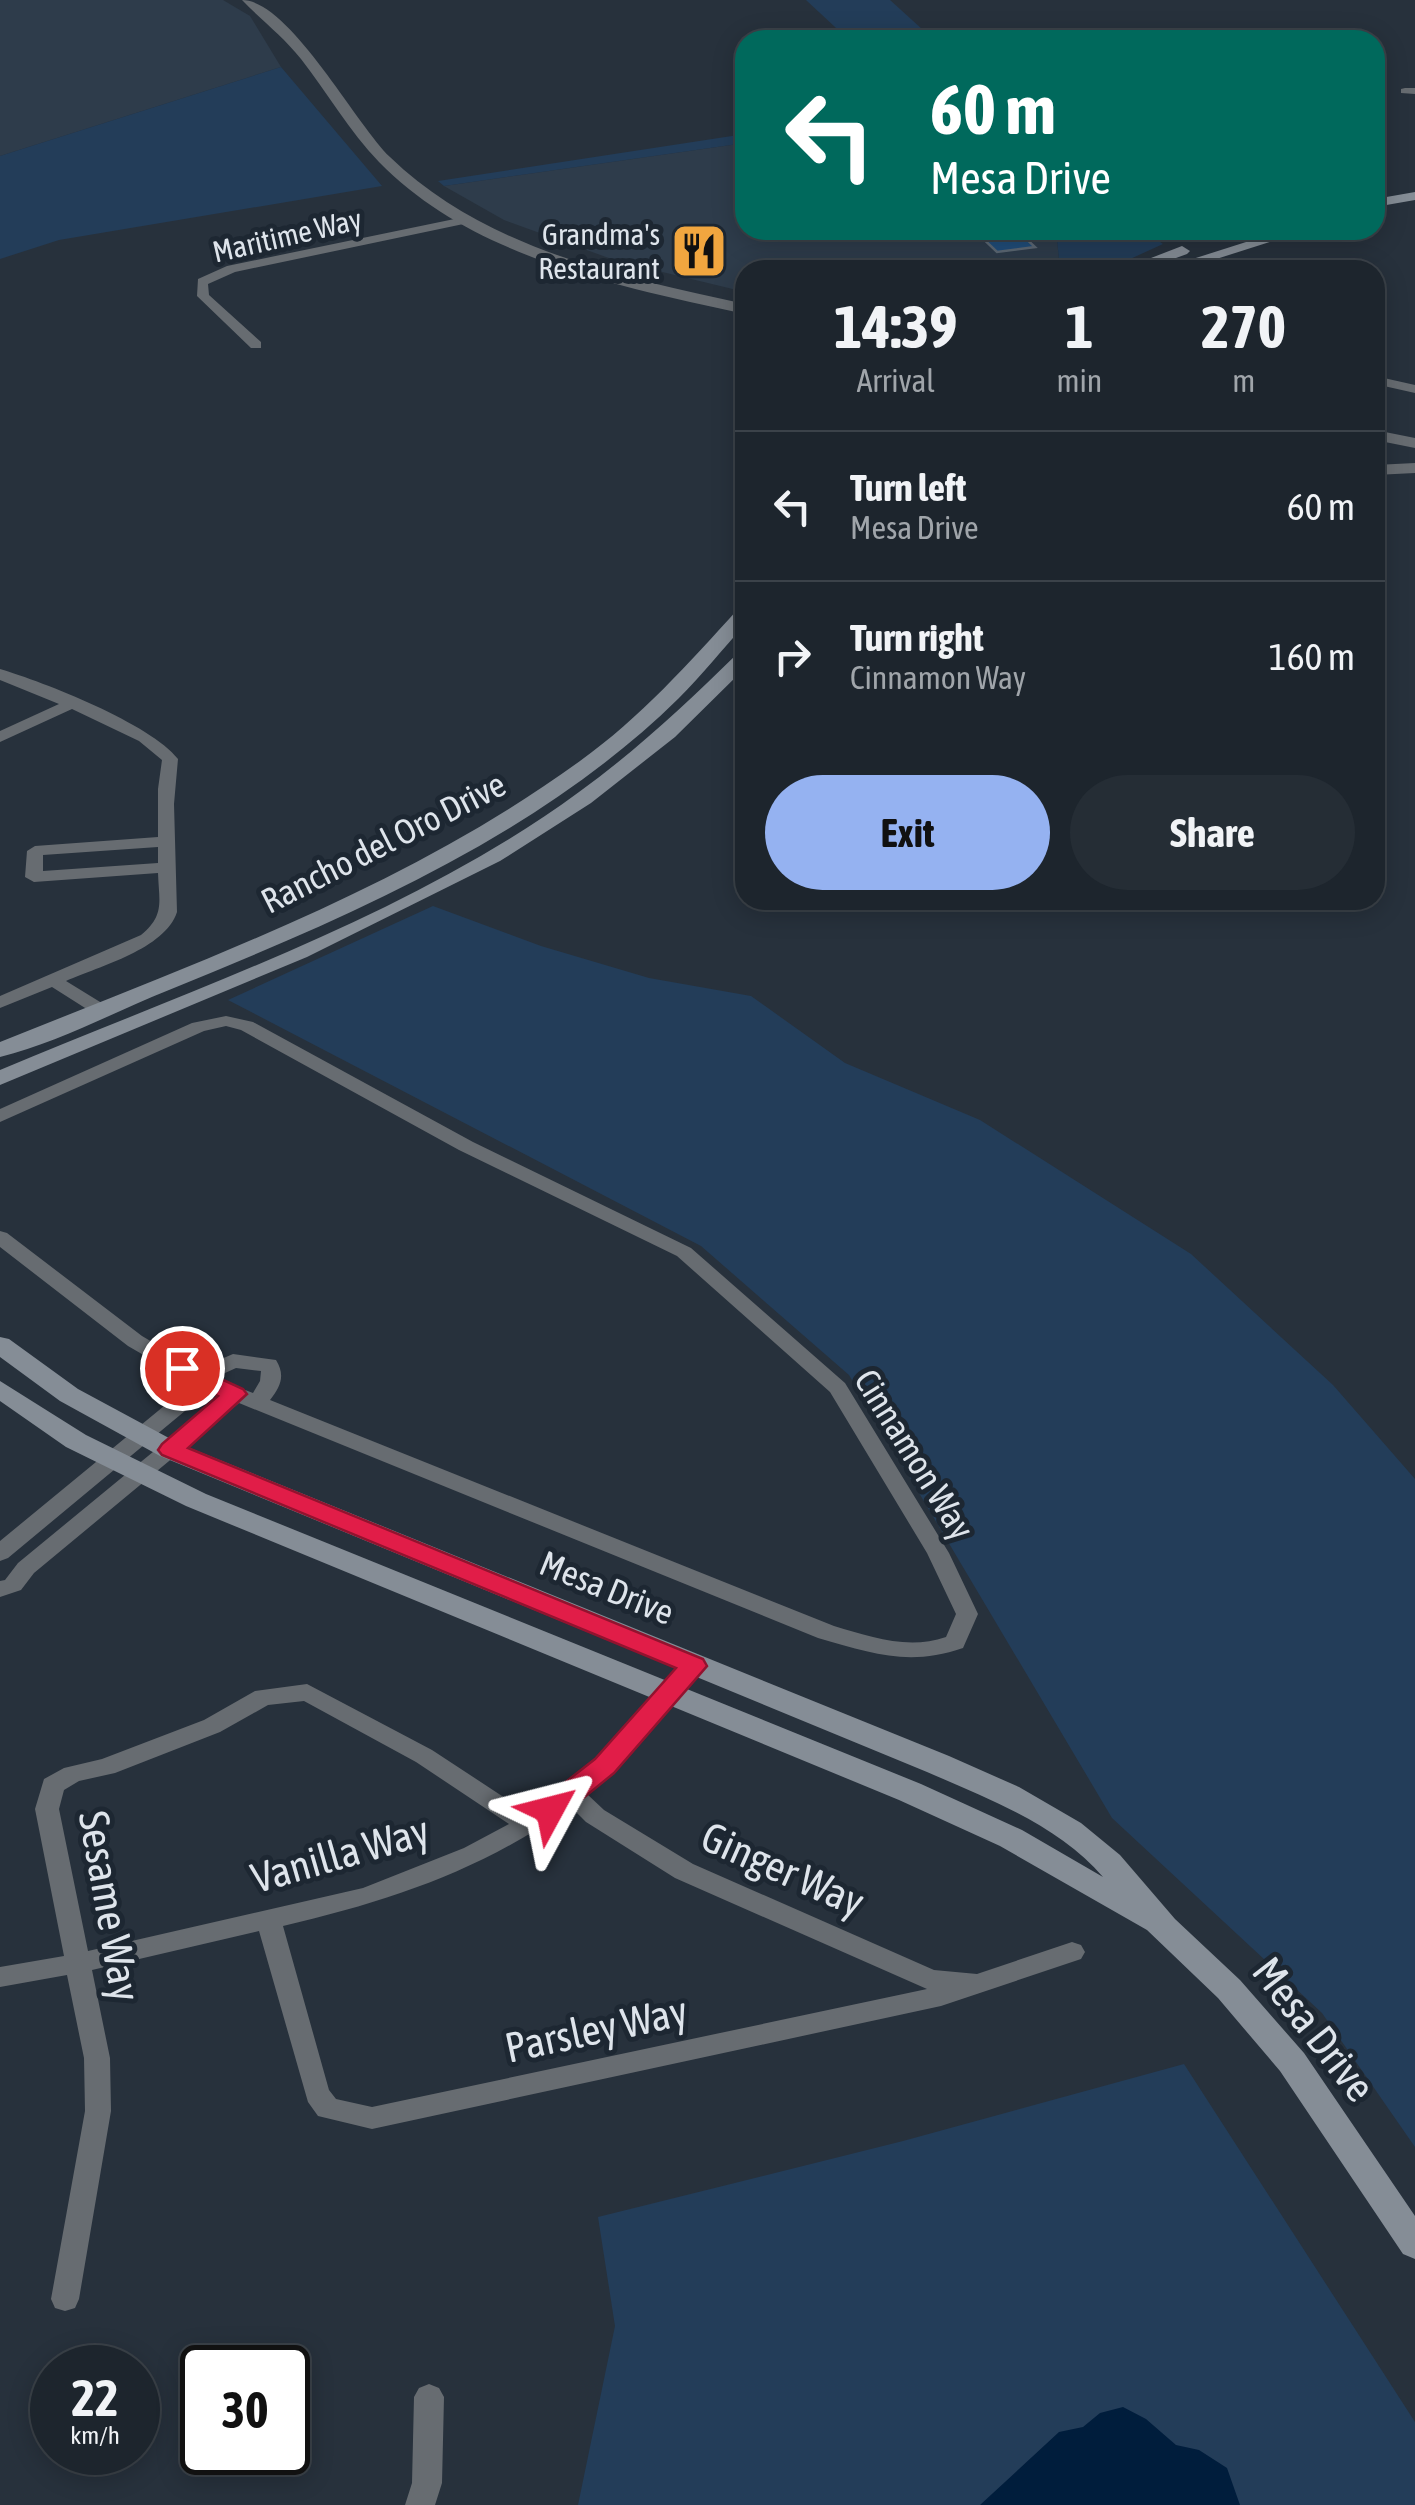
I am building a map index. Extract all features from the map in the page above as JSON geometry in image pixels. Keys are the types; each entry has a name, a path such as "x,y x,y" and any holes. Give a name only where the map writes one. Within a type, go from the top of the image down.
{"main road":[{"path":"1385,206 1415,196"},
{"path":"1385,208 1415,206"},
{"path":"1160,260 1222,240"},
{"path":"1200,260 1266,240"},
{"name":"Rancho del Oro Drive","path":"0,1050 390,884 554,788 652,714 692,676 735,625"},
{"name":"Rancho del Oro Drive","path":"0,1078 359,925 486,861 590,794 649,750 735,667"},
{"path":"126,1023 121,1017 125,1011 222,958"},
{"path":"44,1059 91,1026 99,1009"},
{"name":"Mesa Drive","path":"0,1345 69,1395 170,1450 1008,1796 1070,1831 1109,1863 1164,1928 1229,1989 1292,2062 1415,2244"},
{"name":"Mesa Drive","path":"0,1389 141,1474 1011,1838 1164,1928"}],"street":[{"path":"248,0 285,31 392,168 428,197 469,220 570,265 735,306"},
{"name":"Maritime Way","path":"256,345 203,296 202,282 231,270 469,220"},
{"path":"1385,378 1415,389"},
{"path":"1385,470 1415,468"},
{"path":"0,674 123,726 168,754 168,912 164,925 147,939 0,1003"},
{"path":"0,696 24,685"},
{"path":"0,737 68,704"},
{"path":"167,841 35,851 34,877 168,867"},
{"path":"51,980 99,1009"},
{"name":"Cinnamon Way","path":"0,1116 198,1027 226,1021 247,1026 466,1146 684,1252 838,1388 938,1553 966,1614 955,1642 930,1652 895,1650 826,1632 245,1399 202,1380 135,1341 0,1237"},
{"path":"0,1553 114,1461 202,1380 233,1360 269,1365 270,1387 245,1399 170,1450 26,1568 13,1585 0,1590"},
{"name":"Vanilla Way","path":"0,1977 78,1964 367,1897 473,1855 528,1825 572,1794 604,1766 694,1666"},
{"name":"Sesame Way","path":"66,2299 98,2111 97,2058 47,1809 53,1786 73,1774 106,1767 212,1726 263,1698 307,1692 424,1756 528,1825"},
{"name":"Ginger Way","path":"572,1794 594,1816 684,1871 931,1980 976,1982"},
{"name":"Parsley Way","path":"268,1918 317,2094 327,2108 372,2118 942,1996 1072,1952"},
{"path":"420,2505 426,2483 429,2398"}],"shaded area":[{"path":"0,0 223,0 250,16 281,67 0,156"},
{"path":"806,0 890,0 923,30 838,30"},
{"path":"281,67 382,186 59,240 0,259 0,156"},
{"path":"735,136 735,144 444,186 438,181"},
{"path":"735,144 735,240 1057,240 1059,259 735,260 735,290 617,261 504,220 444,186"},
{"path":"1057,240 1157,240 1163,244 1128,260 1059,259"},
{"path":"433,906 541,946 649,978 751,996 845,1063 980,1120 1191,1254 1333,1385 1415,1479 1415,2147 1322,2013 1112,1818 849,1375 701,1246 228,1000"},
{"path":"1184,2064 1415,2422 1415,2505 578,2505 615,2326 598,2217 903,2141"},
{"path":"1123,2407 1146,2419 1176,2445 1199,2450 1227,2468 1240,2505 980,2505 1059,2432 1083,2427 1100,2413"}],"building":[{"path":"984,240 1028,240 1035,247 997,252"}],"place":[{"name":"Grandma's Restaurant","path":"699,251"}],"route":[{"path":"182,1368 235,1394 170,1450 694,1666 604,1766 550,1810"}]}
